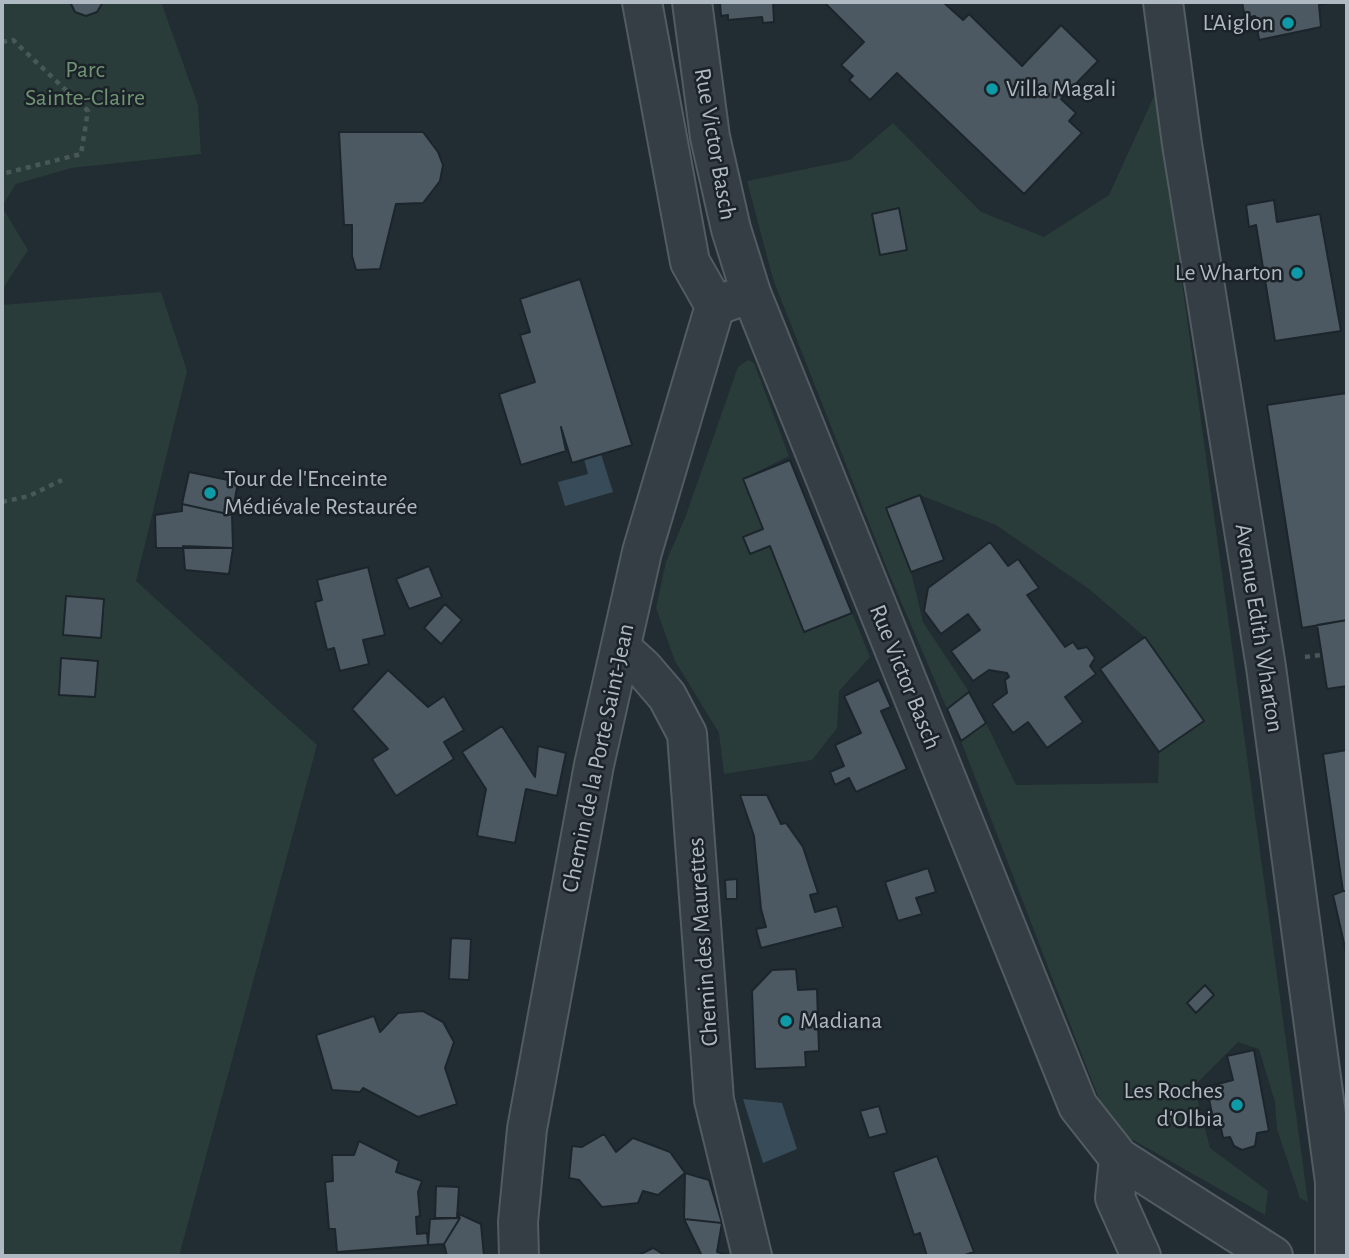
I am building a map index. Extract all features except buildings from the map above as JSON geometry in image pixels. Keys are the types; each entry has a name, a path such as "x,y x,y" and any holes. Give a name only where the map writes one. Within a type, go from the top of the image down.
{"street":[{"path":"642,2 690,262 715,306 751,293"},
{"name":"Rue Victor Basch","path":"692,2 710,137 731,229 751,293 1078,1106 1119,1158 1273,1256"},
{"name":"Avenue Edith Wharton","path":"1163,2 1182,144 1266,667 1335,1182 1335,1256"},
{"name":"Chemin de la Porte Saint-Jean","path":"519,1256 518,1222 527,1129 592,778 642,552 715,306"},
{"name":"Chemin des Maurettes","path":"621,648 667,696 687,734 714,1100 752,1256"},
{"path":"1119,1158 1115,1198 1141,1256"}],"path":[{"path":"2,42 13,40 88,111 81,153 2,174"},
{"path":"2,502 29,496 62,480"}],"green space":[{"name":"Parc Sainte-Claire","path":"2,2 161,2 198,105 201,154 71,168 16,184 2,206"},
{"path":"1156,92 1308,1202 1300,1198 1277,1129 1275,1102 1259,1049 1238,1042 1194,1086 1210,1148 1268,1191 1265,1215 1128,1137 1101,1104 961,741 986,723 1016,785 1158,783 1159,752 1204,720 1145,637 1089,589 996,525 920,495 886,508 911,572 923,622 969,692 947,709 888,571 773,279 747,181 850,160 893,123 981,212 1044,237 1109,195"},
{"path":"2,207 28,250 2,290"},
{"path":"161,292 187,371 136,581 317,745 179,1256 2,1256 2,305"},
{"path":"748,360 754,363 789,456 743,479 763,529 743,538 750,554 770,546 804,631 852,613 870,657 839,691 837,728 812,760 724,774 719,733 675,661 656,608 666,562 685,518 738,367"}],"water":[{"path":"601,454 613,492 565,506 558,482 588,474 584,459"},
{"path":"743,1099 782,1103 797,1149 763,1163"}],"place":[{"name":"L'Aiglon","path":"1288,23"},
{"name":"Villa Magali","path":"992,89"},
{"name":"Le Wharton","path":"1297,273"},
{"name":"Tour de l'Enceinte Médiévale Restaurée","path":"210,493"},
{"name":"Madiana","path":"786,1021"},
{"name":"Les Roches d'Olbia","path":"1237,1105"}]}
